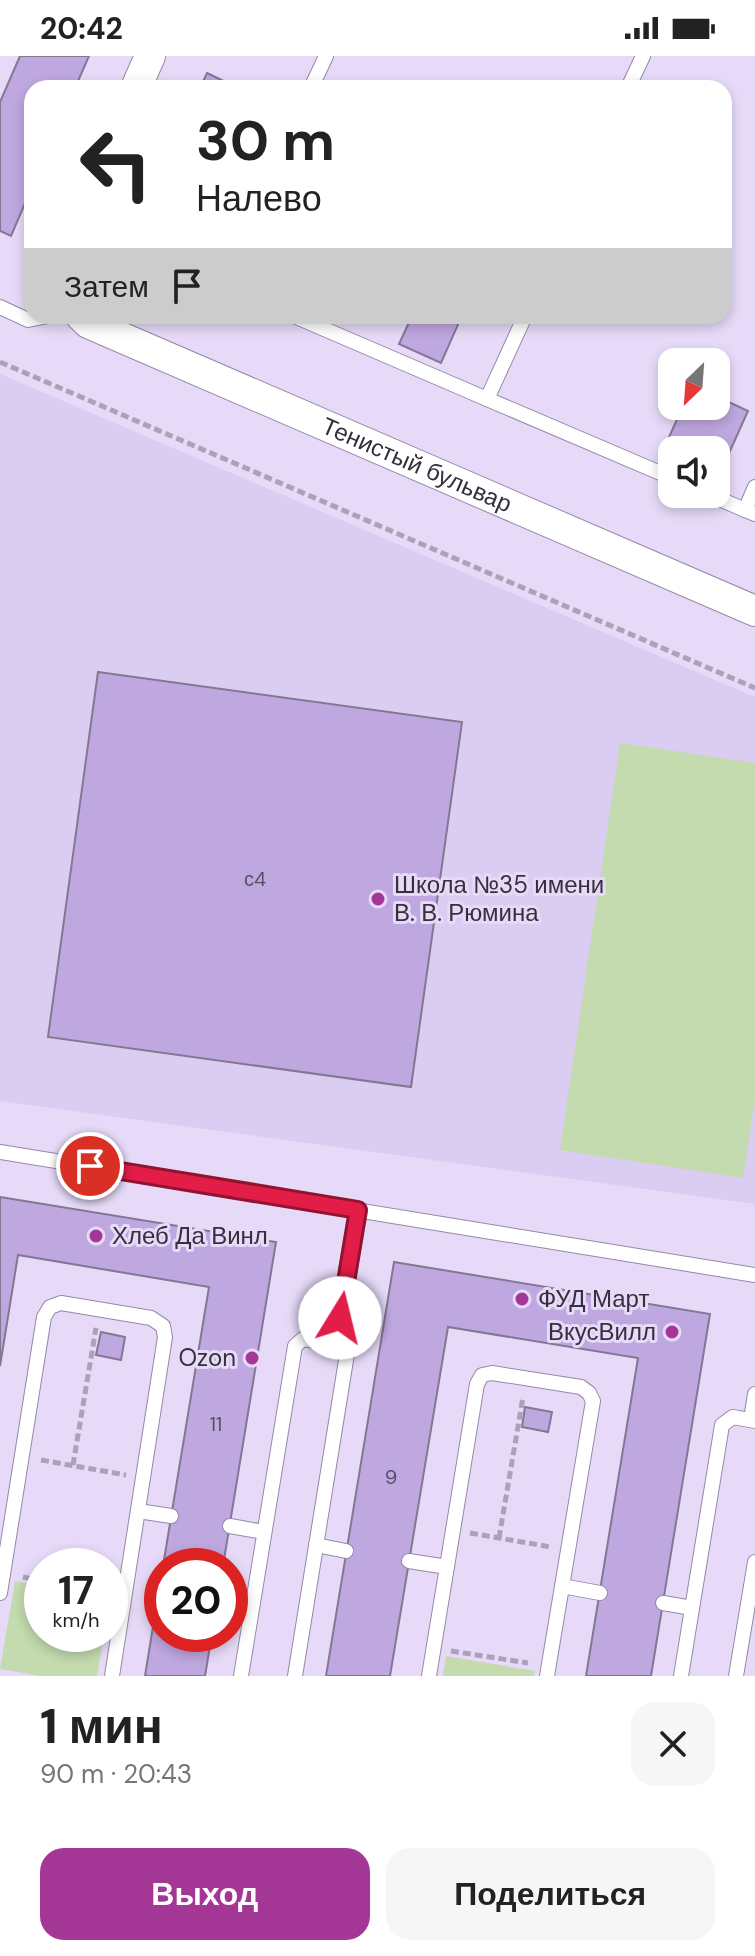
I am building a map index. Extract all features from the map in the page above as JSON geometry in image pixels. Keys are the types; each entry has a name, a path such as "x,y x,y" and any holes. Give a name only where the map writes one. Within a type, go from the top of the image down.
{"street":[{"path":"140,80 150,56"},
{"name":"Тенистый бульвар","path":"94,324 755,611"}],"lane":[{"path":"315,80 326,56"},
{"path":"632,80 643,56"},
{"path":"0,307 24,318"},
{"path":"313,324 658,472"},
{"path":"487,399 521,324"},
{"path":"730,503 750,512 755,487"},
{"path":"0,1152 755,1275"},
{"path":"336,1344 358,1210"},
{"path":"0,1593 44,1317 50,1307 61,1303 151,1318 163,1326 165,1337 112,1676"},
{"path":"241,1676 295,1346 303,1339 336,1344 346,1349 347,1354 295,1676"},
{"path":"429,1676 477,1384 482,1375 492,1373 581,1387 593,1401 548,1672"},
{"path":"681,1676 722,1425 733,1417 753,1420 755,1394"},
{"path":"0,1488 16,1491"},
{"path":"138,1511 171,1516"},
{"path":"230,1526 264,1532"},
{"path":"316,1545 346,1551"},
{"path":"409,1561 447,1567"},
{"path":"736,1676 750,1618 755,1562"},
{"path":"562,1586 600,1593"},
{"path":"663,1603 692,1608"}],"path":[{"path":"0,362 755,688"},
{"path":"73,1465 99,1309"},
{"path":"499,1538 526,1378"},
{"path":"22,1457 143,1478"},
{"path":"453,1531 568,1550"},
{"path":"434,1648 548,1672"}],"shaded area":[{"name":"Школа №35 имени В. В. Рюмина","path":"0,374 755,697 755,1204 0,1101"}],"green space":[{"path":"620,743 755,763 755,1097 743,1178 560,1150"},
{"path":"15,1581 24,1583 24,1652 101,1652 97,1676 41,1676 0,1669"},
{"path":"446,1656 535,1671 534,1676 443,1676"}],"building":[{"path":"20,56 89,56 78,80 24,80 24,206 11,236 0,231 0,102"},
{"path":"207,73 221,80 204,80"},
{"path":"408,324 458,324 441,363 399,344"},
{"path":"730,403 748,411 730,451 730,436 670,436 677,420 730,420"},
{"path":"98,672 462,722 411,1087 48,1037"},
{"path":"0,1197 276,1242 226,1548 166,1548 209,1287 18,1255 0,1366"},
{"path":"394,1262 710,1314 651,1676 586,1676 638,1358 448,1327 390,1676 326,1676"},
{"path":"101,1332 125,1337 121,1360 96,1355"},
{"path":"525,1407 552,1412 548,1432 522,1427"},
{"path":"149,1652 209,1652 205,1676 145,1676"}],"place":[{"name":"Школа №35 имени В. В. Рюмина","path":"378,899"},
{"name":"Хлеб Да Винл","path":"96,1236"},
{"name":"ФУД Март","path":"522,1299"},
{"name":"ВкусВилл","path":"672,1332"},
{"name":"Ozon","path":"252,1358"}],"route":[{"path":"90,1166 358,1210 340,1318"}]}
